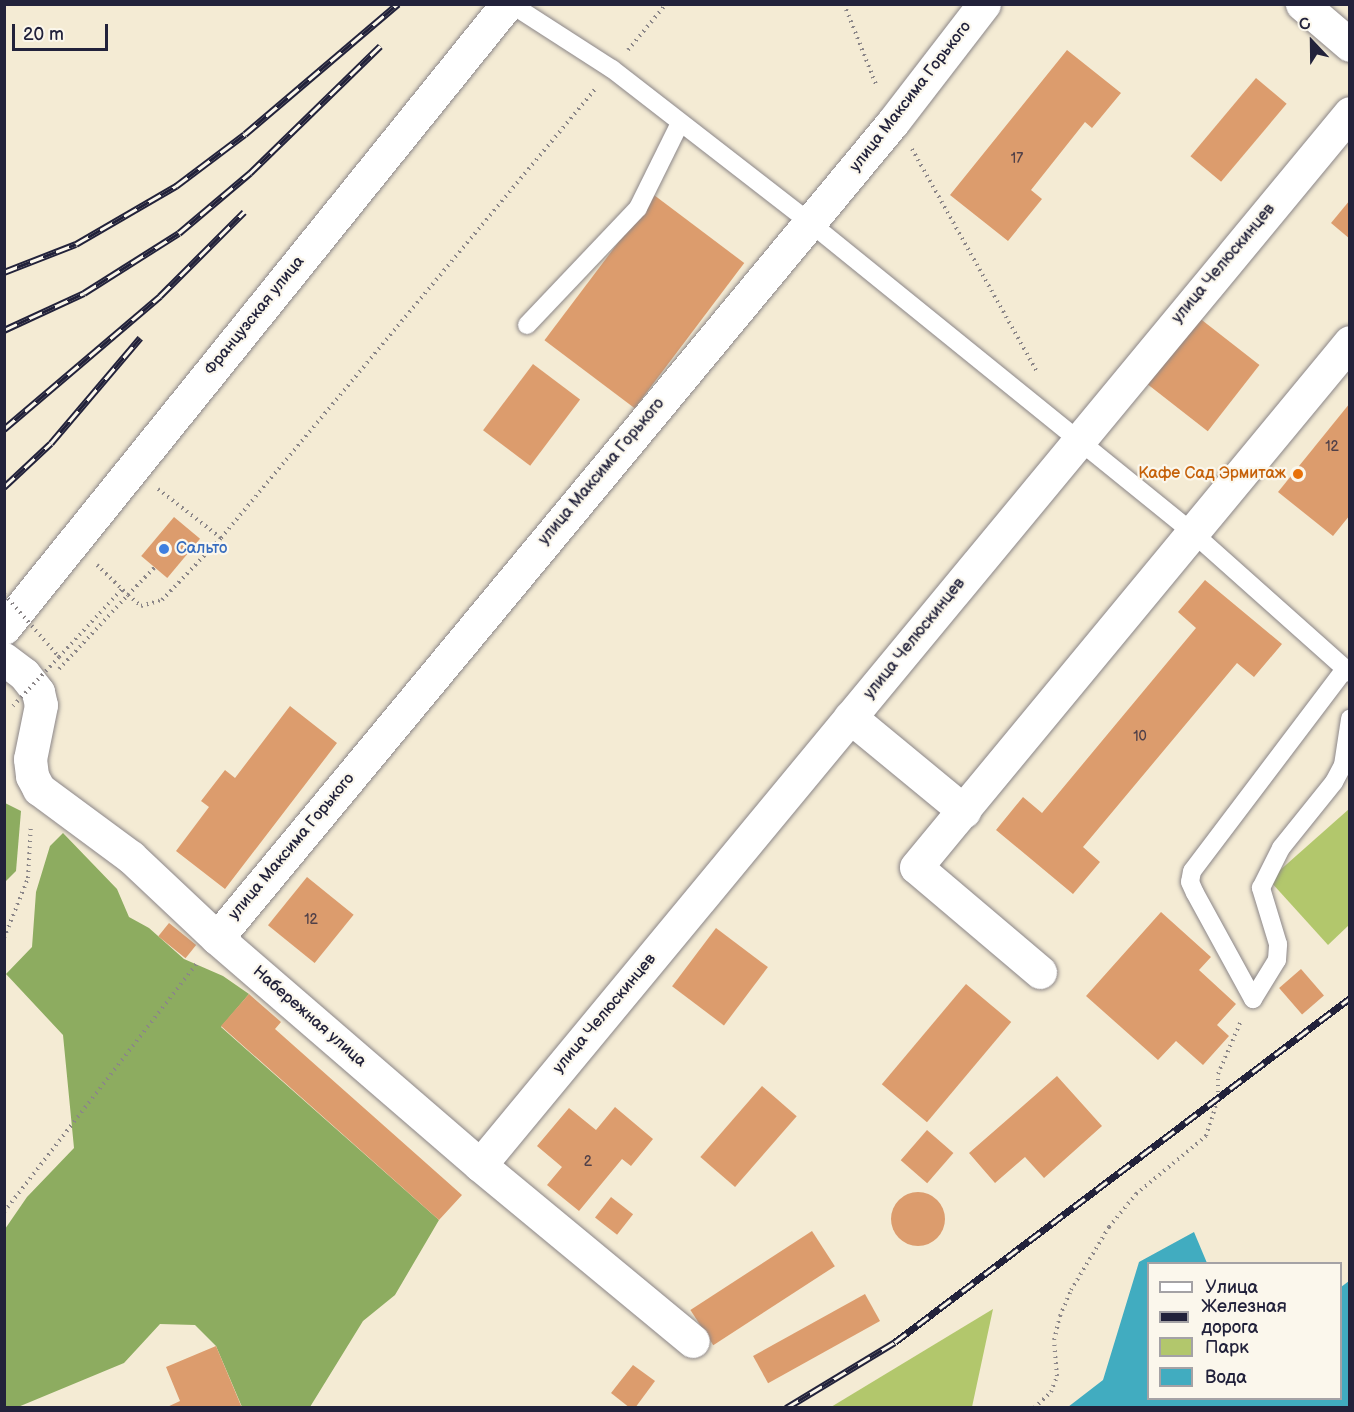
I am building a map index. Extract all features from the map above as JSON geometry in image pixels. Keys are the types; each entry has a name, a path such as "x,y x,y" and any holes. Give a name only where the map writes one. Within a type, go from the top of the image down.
{"street":[{"name":"Французская улица","path":"4,628 507,4"},
{"name":"улица Максима Горького","path":"217,938 893,122 984,4"},
{"path":"1302,4 1350,45"},
{"name":"улица Челюскинцев","path":"480,1165 1350,113"},
{"path":"1040,972 916,867 1350,342"},
{"path":"4,659 24,674 26,699 41,705 30,759 32,776 39,789"},
{"path":"850,717 964,811"},
{"name":"Набережная улица","path":"39,789 131,857 217,938 480,1165 693,1341"}],"lane":[{"path":"511,4 612,69 809,222 1193,534 1347,671 1192,871 1190,882 1194,893 1253,999 1277,960 1278,944 1261,888 1281,848 1334,782 1343,765 1350,719"},
{"path":"527,325 638,208 680,123"}],"path":[{"path":"92,561 141,606 162,600 221,538 666,4"},
{"path":"844,4 893,122 927,171 1042,381"},
{"path":"149,490 159,489 221,538"},
{"path":"26,699 155,567"},
{"path":"26,699 59,657 122,590"},
{"path":"4,594 59,657"},
{"path":"4,938 28,878 30,833 39,789"},
{"path":"4,1212 217,938"},
{"path":"1034,1407 1051,1392 1057,1376 1054,1340 1060,1316 1071,1290 1109,1227 1136,1194 1206,1136 1218,1098 1218,1074 1253,999"}],"green space":[{"path":"5,803 21,811 16,871 5,882"},
{"path":"1349,809 1349,925 1328,945 1269,880"},
{"path":"63,833 117,889 129,917 149,928 184,959 223,976 249,994 221,1027 439,1220 395,1295 363,1321 310,1407 242,1407 216,1346 195,1325 160,1324 124,1363 18,1407 5,1408 5,1229 27,1197 74,1148 63,1035 6,974 32,947 36,892 50,846"},
{"path":"993,1309 972,1407 831,1407"}],"water":[{"path":"1194,1232 1207,1262 1147,1262 1147,1400 1342,1400 1342,1286 1349,1281 1349,1407 1068,1407 1103,1380 1139,1262"}],"building":[{"path":"1067,50 1121,93 1092,128 1085,122 1031,190 1042,199 1008,241 950,195"},
{"path":"1256,78 1287,104 1221,182 1190,156"},
{"path":"654,195 744,263 635,408 544,340"},
{"path":"1350,200 1350,239 1331,223"},
{"path":"1198,317 1259,365 1208,431 1146,383"},
{"path":"533,364 580,400 530,466 483,430"},
{"path":"1350,403 1350,515 1333,536 1278,492"},
{"path":"174,517 200,539 167,578 141,556"},
{"path":"1205,580 1282,644 1254,677 1237,663 1083,847 1100,862 1073,894 996,830 1023,797 1042,813 1196,628 1178,612"},
{"path":"290,706 337,743 225,889 176,851 209,807 201,801 225,770 235,778"},
{"path":"307,877 354,915 315,963 268,925"},
{"path":"1161,912 1211,957 1199,970 1236,1004 1217,1025 1229,1036 1203,1065 1176,1041 1158,1060 1086,996"},
{"path":"169,923 196,945 186,958 158,936"},
{"path":"716,928 768,967 724,1025 672,986"},
{"path":"1301,969 1324,995 1302,1014 1279,988"},
{"path":"966,984 1011,1022 927,1122 882,1084"},
{"path":"249,994 281,1022 275,1029 462,1195 439,1220 221,1026"},
{"path":"1057,1076 1102,1126 1044,1178 1025,1157 995,1183 969,1153"},
{"path":"762,1086 797,1116 735,1187 700,1157"},
{"path":"615,1107 653,1139 631,1166 622,1159 579,1211 547,1185 562,1167 537,1146 569,1108 596,1130"},
{"path":"927,1130 953,1153 927,1183 901,1160"},
{"path":"913,1192 923,1192 933,1196 941,1204 945,1219 941,1234 933,1242 923,1246 913,1246 903,1242 895,1234 891,1224 891,1214 895,1204 903,1196"},
{"path":"611,1197 633,1214 617,1235 595,1217"},
{"path":"812,1231 835,1266 713,1345 690,1310"},
{"path":"865,1294 880,1321 768,1383 753,1356"},
{"path":"216,1346 242,1408 165,1408 180,1401 166,1367"},
{"path":"633,1365 655,1381 635,1408 630,1408 611,1393"}],"railway":[{"path":"4,272 76,244 176,186 245,134 398,4"},
{"path":"4,330 84,293 179,233 250,173 380,46"},
{"path":"4,429 160,296 244,212"},
{"path":"4,487 51,443 140,338"},
{"path":"786,1408 895,1342 1350,998"}],"place":[{"name":"Кафе Сад Эрмитаж","path":"1298,474"},
{"name":"Сальто","path":"164,549"}]}
